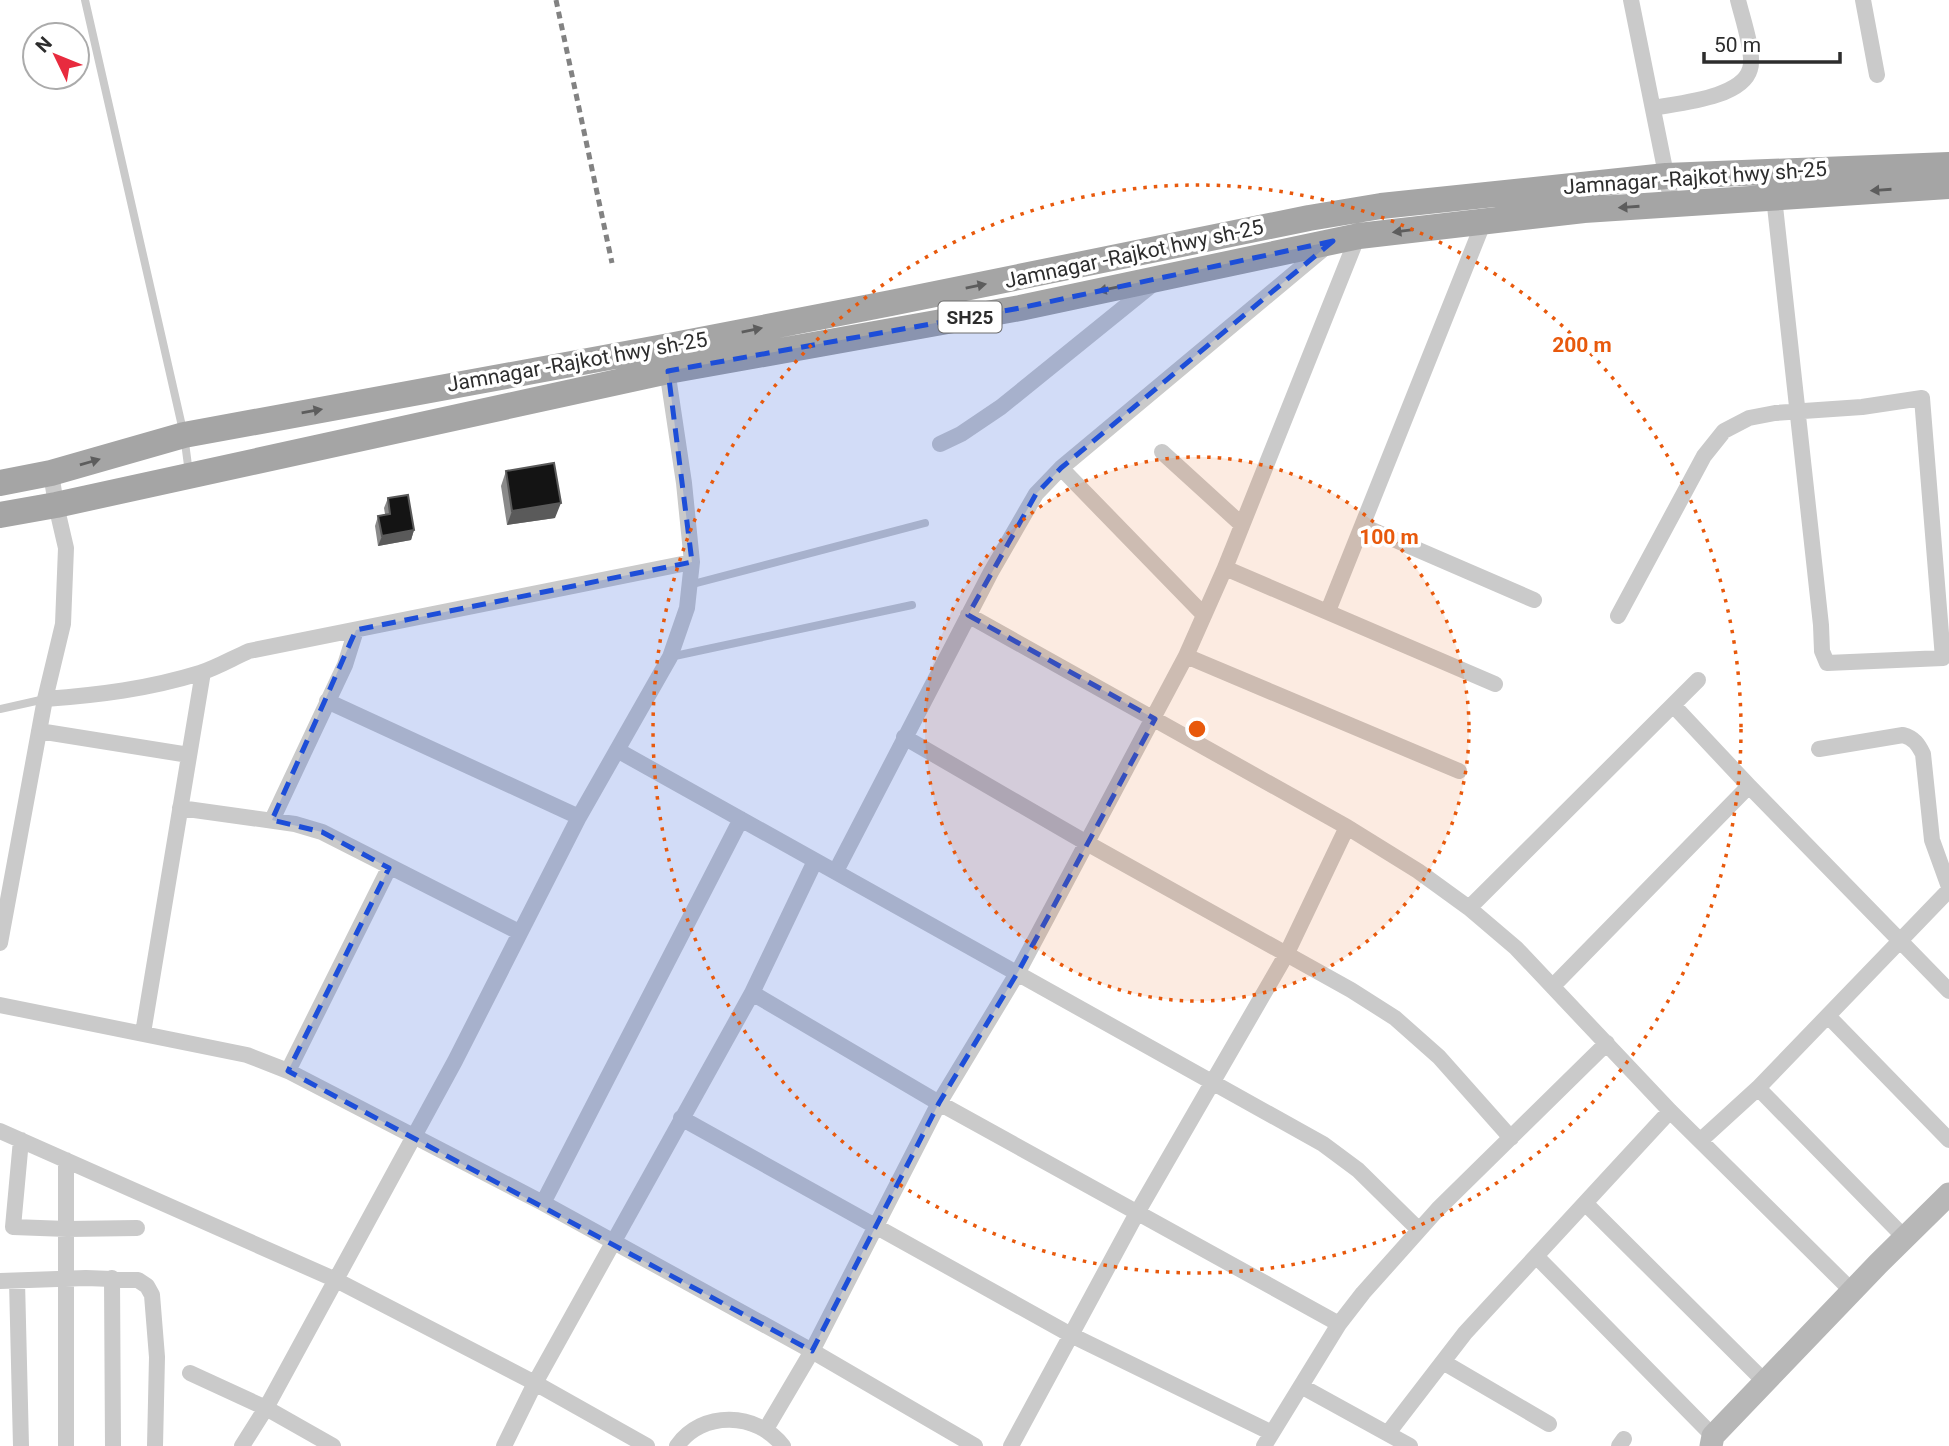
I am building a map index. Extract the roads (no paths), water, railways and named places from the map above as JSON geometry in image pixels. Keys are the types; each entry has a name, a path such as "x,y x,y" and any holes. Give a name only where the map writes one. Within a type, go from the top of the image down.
{"main road":[{"name":"Jamnagar -Rajkot hwy sh-25","path":"0,483 51,473 184,435 666,359 1362,209 1666,176 1949,165"},
{"name":"SH25","path":"0,515 190,476 666,359 1020,307 1359,236 1584,210 1949,186"},
{"path":"1712,1441 1852,1291 1949,1194"}],"street":[{"path":"1631,0 1672,204"},
{"path":"1653,108 1727,93 1744,80 1751,69 1751,55 1738,0"},
{"path":"1863,0 1877,75"},
{"path":"1618,616 1704,456 1724,431 1749,418 1796,412 1862,407 1922,398 1943,658 1828,663 1822,651 1821,625 1796,412 1774,197"},
{"path":"766,1429 812,1351 939,1103 1018,972 1085,842 1155,719 1186,656 1225,568 1359,236 1362,209"},
{"path":"1328,611 1485,221"},
{"path":"836,871 968,615 1036,494 1061,468 1333,242"},
{"path":"940,444 961,434 1001,407 1161,278"},
{"path":"242,1446 266,1408 455,1061 579,817 670,657 687,608 692,562 684,483 666,359"},
{"path":"1163,452 1241,524"},
{"path":"1061,468 1203,614"},
{"path":"0,943 7,870 63,624 66,548 51,473"},
{"path":"1363,526 1534,600"},
{"path":"45,698 116,693 203,672 249,651 692,562"},
{"path":"1225,568 1495,684"},
{"path":"968,615 1347,827 1418,871 1469,908 1516,948 1670,1111 1852,1291"},
{"path":"272,820 345,665 356,630"},
{"path":"1186,656 1459,771"},
{"path":"142,1033 203,672"},
{"path":"1469,908 1698,680"},
{"path":"327,701 579,817"},
{"path":"1673,705 1949,991"},
{"path":"39,731 189,755"},
{"path":"1701,1140 1758,1088 1949,889 1932,840 1923,754 1919,745 1912,738 1903,735 1819,749"},
{"path":"904,737 1085,842 1351,990 1395,1018 1438,1058 1511,1138"},
{"path":"617,750 1322,1144 1358,1170 1419,1230"},
{"path":"1553,986 1749,786"},
{"path":"180,808 272,820 322,832 519,932"},
{"path":"543,1203 741,819"},
{"path":"1011,1446 1138,1213 1286,955 1347,827"},
{"path":"504,1446 612,1242 752,993 815,861"},
{"path":"288,1071 389,868"},
{"path":"752,993 939,1103 1339,1324"},
{"path":"0,1005 247,1055 288,1071 543,1203 812,1351 975,1446"},
{"path":"1828,1016 1949,1140"},
{"path":"681,1118 1071,1335 1268,1440 1339,1324 1363,1293 1438,1209 1607,1043"},
{"path":"1758,1088 1905,1238"},
{"path":"1388,1433 1465,1334 1670,1111"},
{"path":"0,1131 336,1280 535,1383 648,1446"},
{"path":"21,1140 13,1227 67,1230 137,1228"},
{"path":"66,1160 66,1446"},
{"path":"1585,1203 1765,1382"},
{"path":"1536,1256 1712,1441"},
{"path":"112,1278 113,1446"},
{"path":"0,1281 112,1278 138,1280 147,1286 152,1295 157,1357 155,1446"},
{"path":"17,1281 21,1446"},
{"path":"1443,1362 1549,1424"},
{"path":"190,1373 266,1408 333,1446"},
{"path":"1301,1386 1410,1446"},
{"path":"677,1446 700,1426 722,1419 745,1420 766,1429 783,1446"}],"lane":[{"path":"85,0 184,435 190,476"},
{"path":"690,585 925,523"},
{"path":"670,657 912,605"},
{"path":"0,709 45,698"}],"railway":[{"path":"556,0 612,263"}]}
